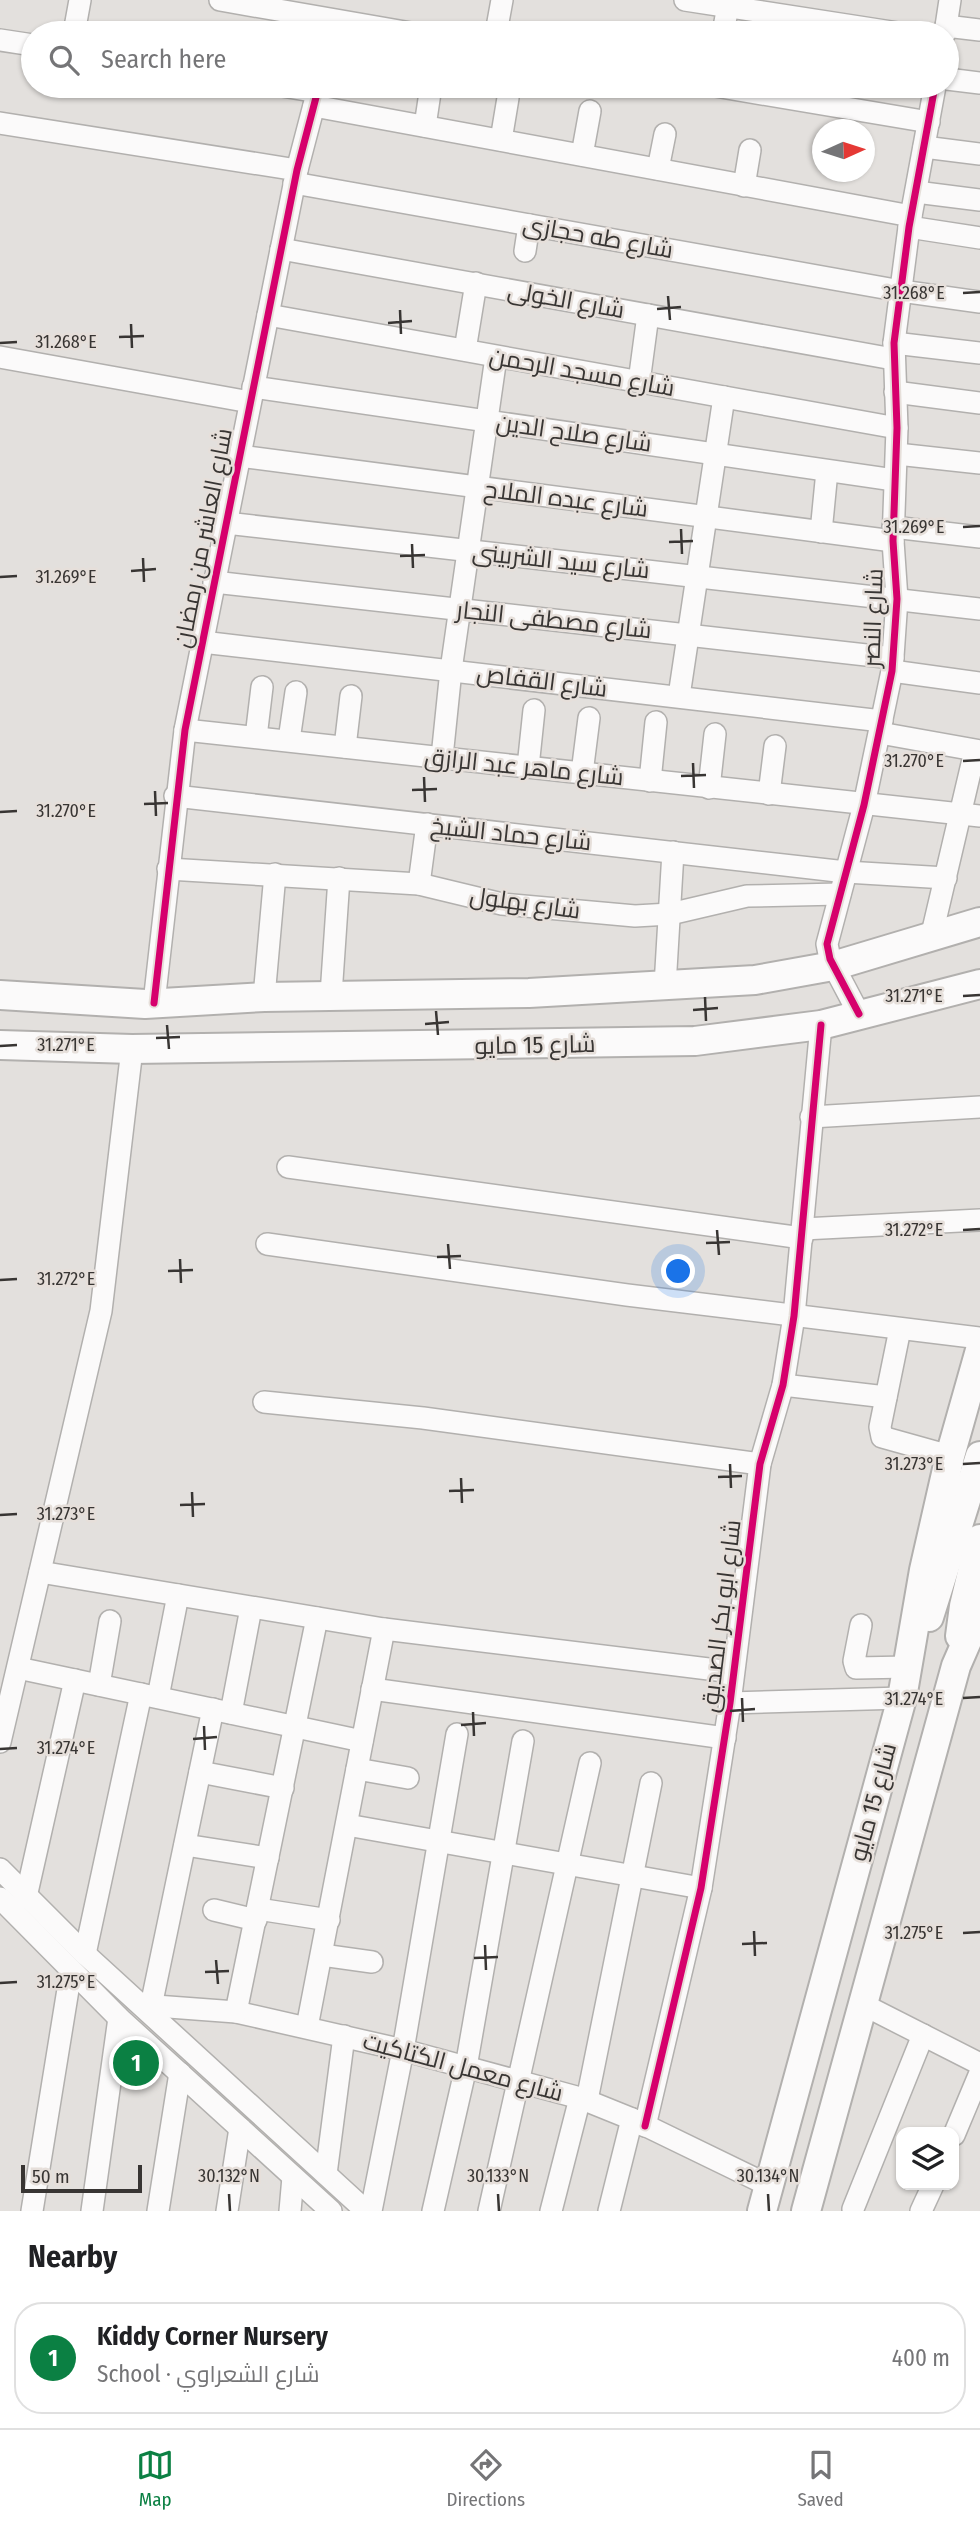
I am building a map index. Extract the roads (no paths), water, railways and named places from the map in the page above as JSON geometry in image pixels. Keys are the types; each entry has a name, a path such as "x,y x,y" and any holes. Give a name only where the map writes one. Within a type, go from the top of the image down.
{"main road":[{"path":"0,995 154,1003 331,995 528,993 755,980 833,966 980,922"},
{"path":"859,1014 980,969"},
{"name":"شارع 15 مايو","path":"0,1045 132,1049 695,1041 821,1024 980,984"},
{"name":"شارع 15 مايو","path":"765,2198 902,1698 924,1570 950,1456 980,1350"},
{"path":"910,1660 940,1588 980,1456"},
{"path":"956,1666 964,1606 980,1539"},
{"name":"شارع 15 مايو","path":"806,2211 956,1666 980,1611"}],"street":[{"path":"76,21 80,0"},
{"path":"220,0 336,18"},
{"path":"498,21 502,0"},
{"path":"685,0 728,3 830,21"},
{"path":"946,21 950,0"},
{"path":"725,21 728,3"},
{"path":"959,29 980,30"},
{"path":"0,40 21,43"},
{"path":"959,80 980,83"},
{"name":"شارع العاشر من رمضان","path":"154,1003 175,796 185,730 281,249 316,98"},
{"path":"327,98 425,126 744,186 980,238"},
{"path":"425,126 429,98"},
{"path":"501,140 508,98"},
{"path":"786,98 929,122"},
{"name":"شارع النصر","path":"859,1014 833,966 827,944 864,805 892,665 897,599 893,534 897,454 894,351 910,222 933,98"},
{"path":"582,155 590,111"},
{"name":"شارع طه حجازى","path":"0,122 296,177 529,225 901,291 980,302"},
{"path":"658,169 665,134"},
{"path":"924,147 980,154"},
{"path":"744,186 750,150"},
{"path":"916,192 980,200"},
{"path":"525,251 529,225"},
{"name":"شارع الخولى","path":"281,249 648,315 894,351 980,353"},
{"path":"465,350 476,284"},
{"name":"شارع مسجد الرحمن","path":"268,314 897,428"},
{"path":"639,382 648,315"},
{"name":"شارع صلاح الدين","path":"0,357 252,394 487,421 894,480"},
{"path":"442,757 451,670 496,357"},
{"path":"895,392 980,403"},
{"path":"678,696 724,397"},
{"path":"897,454 980,463"},
{"name":"شارع عبده الملاح","path":"239,456 821,531 980,537"},
{"path":"821,531 827,471"},
{"name":"شارع سيد الشربينى","path":"226,523 980,609"},
{"name":"شارع مصطفى النجار","path":"214,582 688,635 892,665 980,683"},
{"name":"شارع القفاص","path":"202,642 678,696 881,727 978,751"},
{"path":"256,737 262,687"},
{"path":"289,740 296,692"},
{"path":"345,747 351,696"},
{"path":"528,767 534,710"},
{"path":"582,773 589,718"},
{"path":"650,781 656,722"},
{"name":"شارع ماهر عبد الرازق","path":"185,730 970,815"},
{"path":"709,788 715,734"},
{"path":"769,794 775,746"},
{"path":"931,938 946,878 970,815 978,751"},
{"name":"شارع حماد الشيخ","path":"175,796 846,872 946,878"},
{"path":"419,884 427,824"},
{"path":"665,986 673,852"},
{"name":"شارع بهلول","path":"168,869 419,884 502,904 635,916 670,914 747,896 840,894"},
{"path":"264,997 275,874"},
{"path":"331,995 339,878"},
{"name":"شارع ابو بكر الصديق","path":"609,2211 639,2123 701,1888 730,1703 760,1464 783,1385 794,1316 821,1024"},
{"path":"0,1742 101,1311 132,1049"},
{"path":"811,1117 980,1107"},
{"path":"288,1167 803,1234 980,1220"},
{"path":"267,1244 794,1316 980,1338"},
{"path":"900,1329 880,1427 882,1437 950,1456"},
{"path":"783,1385 886,1397"},
{"path":"264,1402 423,1418 760,1464"},
{"path":"40,1572 384,1629 733,1672"},
{"path":"85,1954 149,1696 178,1595"},
{"path":"147,2006 200,1772 222,1711 251,1608"},
{"path":"236,2012 317,1618"},
{"path":"99,1685 110,1621"},
{"path":"861,1625 854,1661 856,1668 910,1660"},
{"path":"307,2027 384,1629"},
{"path":"18,1668 362,1741"},
{"path":"26,1897 75,1680"},
{"path":"372,1689 725,1738"},
{"path":"730,1703 902,1698"},
{"path":"371,2211 403,2050 457,1734"},
{"path":"433,2211 466,2067 523,1741"},
{"path":"489,2211 590,1763"},
{"path":"357,1769 408,1778"},
{"path":"200,1772 283,1788"},
{"path":"551,2211 584,2099 651,1783"},
{"path":"346,1825 701,1888"},
{"path":"185,1845 268,1858"},
{"path":"0,1869 85,1954 147,2006 366,2211"},
{"path":"0,1898 120,2018 331,2211"},
{"path":"214,1910 329,1920"},
{"path":"322,1955 372,1962"},
{"path":"32,2211 71,1971"},
{"path":"862,2004 980,2064"},
{"name":"شارع معمل الكتاكيت","path":"147,2006 236,2012 307,2027 584,2099 639,2123 765,2198"},
{"path":"92,2211 120,2018"},
{"path":"853,2208 923,2035"},
{"path":"326,2174 344,2036"},
{"path":"158,2211 180,2073"},
{"path":"957,2127 980,2073"},
{"path":"227,2211 240,2128"},
{"path":"290,2211 293,2177"},
{"path":"921,2211 931,2190"}],"place":[{"name":"Kiddy Corner Nursery","path":"136,2063"}]}
